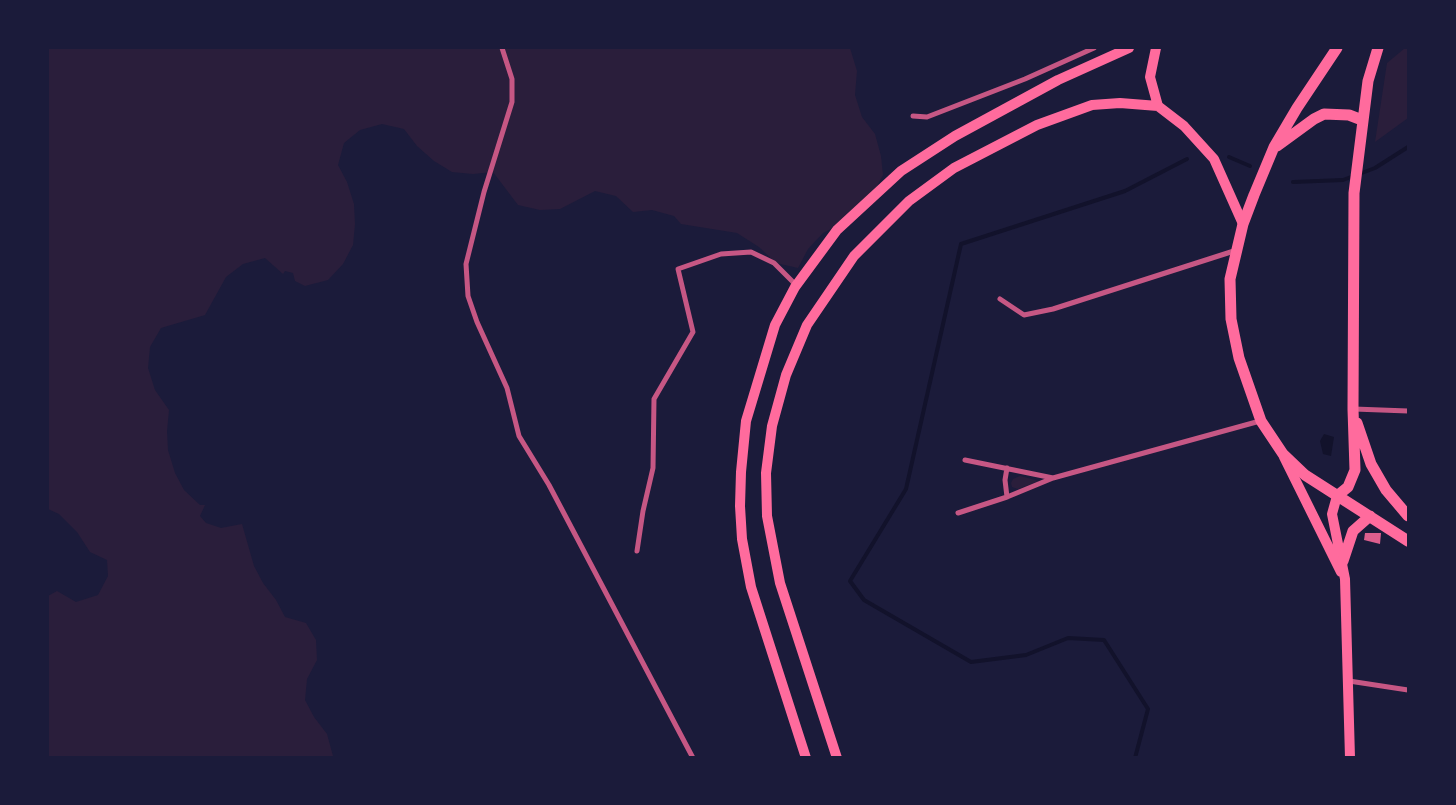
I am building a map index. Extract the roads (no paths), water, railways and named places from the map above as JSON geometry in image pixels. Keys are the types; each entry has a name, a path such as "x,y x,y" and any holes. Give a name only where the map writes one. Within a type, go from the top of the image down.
{"main road":[{"path":"806,758 751,587 742,539 740,472 746,421 775,325 797,285 837,230 901,171 955,136 1050,84 1129,48"},
{"path":"1156,48 1150,77 1158,106"},
{"path":"1337,48 1297,108 1274,147 1243,224 1230,279 1231,319 1239,358 1261,421 1282,454 1345,579"},
{"path":"1350,758 1345,579 1332,514 1337,496 1348,487 1355,470 1352,409 1354,193 1362,120 1376,48"},
{"path":"1371,71 1384,48"},
{"path":"837,758 780,583 767,516 766,473 772,426 786,375 807,325 854,256 909,201 954,168 1038,124 1092,105 1120,103 1158,106 1184,126 1214,159 1243,224"},
{"path":"1274,147 1324,114 1349,115 1362,120"},
{"path":"1352,409 1371,464 1386,490 1408,516"},
{"path":"1282,454 1304,475 1408,540"},
{"path":"1342,561 1352,531 1370,516"}],"street":[{"path":"502,48 512,78 512,102 484,192 466,264 468,296 477,322 507,388 519,436 549,485 693,758"},
{"path":"913,116 927,117 1025,79 1094,48"},
{"path":"1000,299 1024,315 1053,310 1237,250"},
{"path":"637,551 643,511 653,468 654,399 693,332 678,269 721,254 751,252 774,264 797,285"},
{"path":"1352,409 1408,411"},
{"path":"958,513 1007,497 1053,478 1261,421"},
{"path":"966,460 1053,478"},
{"path":"1007,468 1005,480 1007,497"},
{"path":"1349,681 1408,690"}],"waterway":[{"path":"1293,182 1343,180 1375,168 1408,147"},
{"path":"1229,157 1250,166"},
{"path":"1135,758 1148,709 1104,640 1068,638 1026,655 971,662 864,600 850,581 906,489 961,244 1125,191 1187,159"}]}
